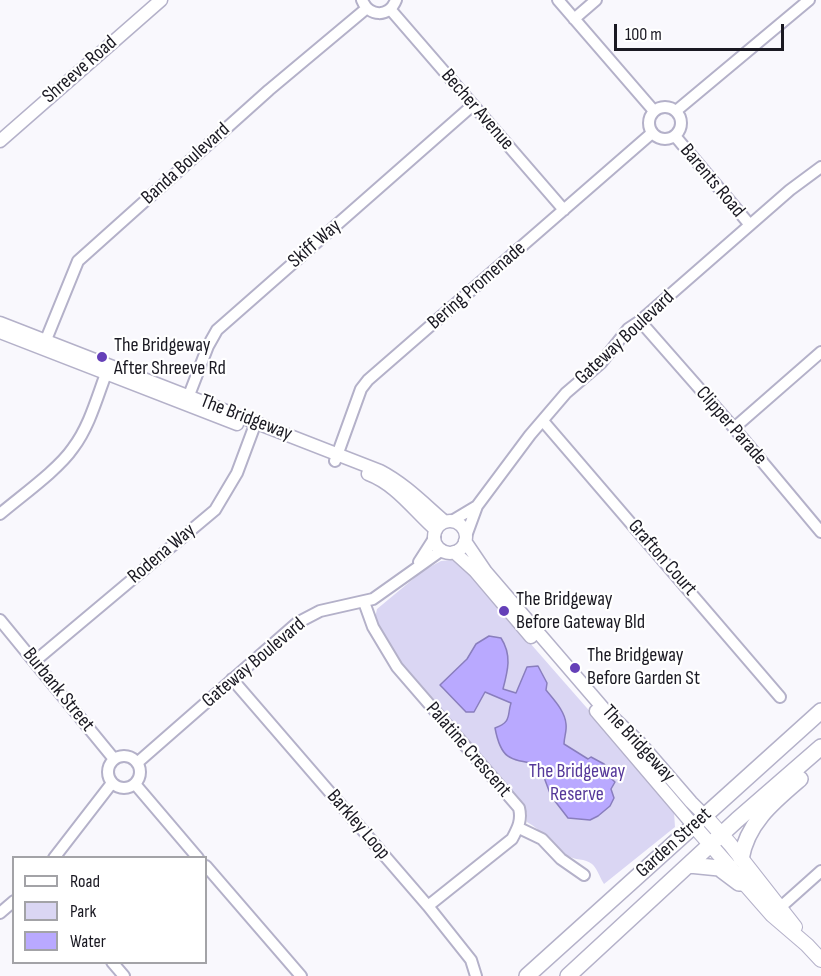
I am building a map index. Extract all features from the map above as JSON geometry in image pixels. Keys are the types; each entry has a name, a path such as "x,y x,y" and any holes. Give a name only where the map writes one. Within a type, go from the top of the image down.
{"main road":[{"name":"Garden Street","path":"527,976 821,711"},
{"name":"Garden Street","path":"568,976 821,747"},
{"path":"741,859 746,837 757,819 818,764 821,758"},
{"name":"The Bridgeway","path":"700,821 716,840"},
{"path":"716,840 741,859 776,911"},
{"path":"716,840 743,883 776,911 821,960"},
{"path":"689,865 719,868 739,883 743,883"}],"street":[{"name":"Shreeve Road","path":"2,134 161,0"},
{"path":"558,0 654,111"},
{"path":"574,19 596,0"},
{"path":"676,111 809,0"},
{"path":"364,4 373,12 380,14 393,5"},
{"name":"Banda Boulevard","path":"44,344 78,261 364,4"},
{"name":"Becher Avenue","path":"393,5 473,105 564,210"},
{"name":"Skiff Way","path":"187,400 208,346 217,330 473,105"},
{"path":"665,106 676,111 681,124 675,136 663,139 652,133 649,120 654,111 665,106"},
{"name":"Bering Promenade","path":"336,458 361,389 368,380 652,133"},
{"name":"Barents Road","path":"675,136 750,225"},
{"name":"Gateway Boulevard","path":"466,538 477,506 530,435 566,393 601,363 628,329 790,190 821,167"},
{"name":"Clipper Parade","path":"640,321 821,532"},
{"name":"The Bridgeway","path":"0,323 44,344 336,458 383,482 442,528 462,526 466,538 486,572 603,708 640,742 691,802 700,821"},
{"name":"The Bridgeway","path":"0,332 44,344"},
{"path":"734,428 821,352"},
{"path":"0,514 47,474 73,448 86,425 107,369"},
{"name":"Grafton Court","path":"543,421 780,696"},
{"name":"Rodena Way","path":"35,661 215,510 237,473 255,426"},
{"name":"Gateway Boulevard","path":"413,570 442,528 477,506"},
{"name":"The Bridgeway","path":"442,528 439,547 476,571 700,821"},
{"path":"448,551 461,548 466,538"},
{"name":"Gateway Boulevard","path":"137,763 297,622 320,611 364,602 388,591 413,570 448,551"},
{"name":"Palatine Crescent","path":"364,602 373,627 398,667 519,808 521,816 519,828"},
{"name":"Burbank Street","path":"0,620 114,759"},
{"name":"Barkley Loop","path":"232,679 428,906 471,960 476,976"},
{"path":"130,757 137,763 140,773 135,784 125,788 112,783 108,772 114,759 130,757"},
{"path":"56,856 112,783"},
{"path":"135,784 196,856"},
{"path":"428,906 512,839 519,828 542,839 561,859 584,875"},
{"path":"207,867 300,976"},
{"path":"776,911 821,871"},
{"path":"0,913 12,903"},
{"path":"113,964 124,976"}],"green space":[{"name":"The Bridgeway Reserve","path":"441,561 459,562 671,804 675,827 604,884 592,864 566,855 527,822 527,814 523,805 403,666 379,630 375,618 377,609 424,570"}],"water":[{"path":"489,636 501,638 507,650 507,669 503,689 516,693 527,667 538,666 547,683 546,690 564,715 566,729 564,744 588,759 591,757 604,764 608,770 607,775 615,782 611,789 614,798 610,806 598,816 590,820 568,818 551,796 539,764 514,759 500,747 495,728 508,718 511,703 485,692 474,712 466,712 440,685 467,659 476,644"}],"place":[{"name":"The Bridgeway After Shreeve Rd","path":"102,357"},
{"name":"The Bridgeway Before Gateway Bld","path":"504,611"},
{"name":"The Bridgeway Before Garden St","path":"575,668"}]}
